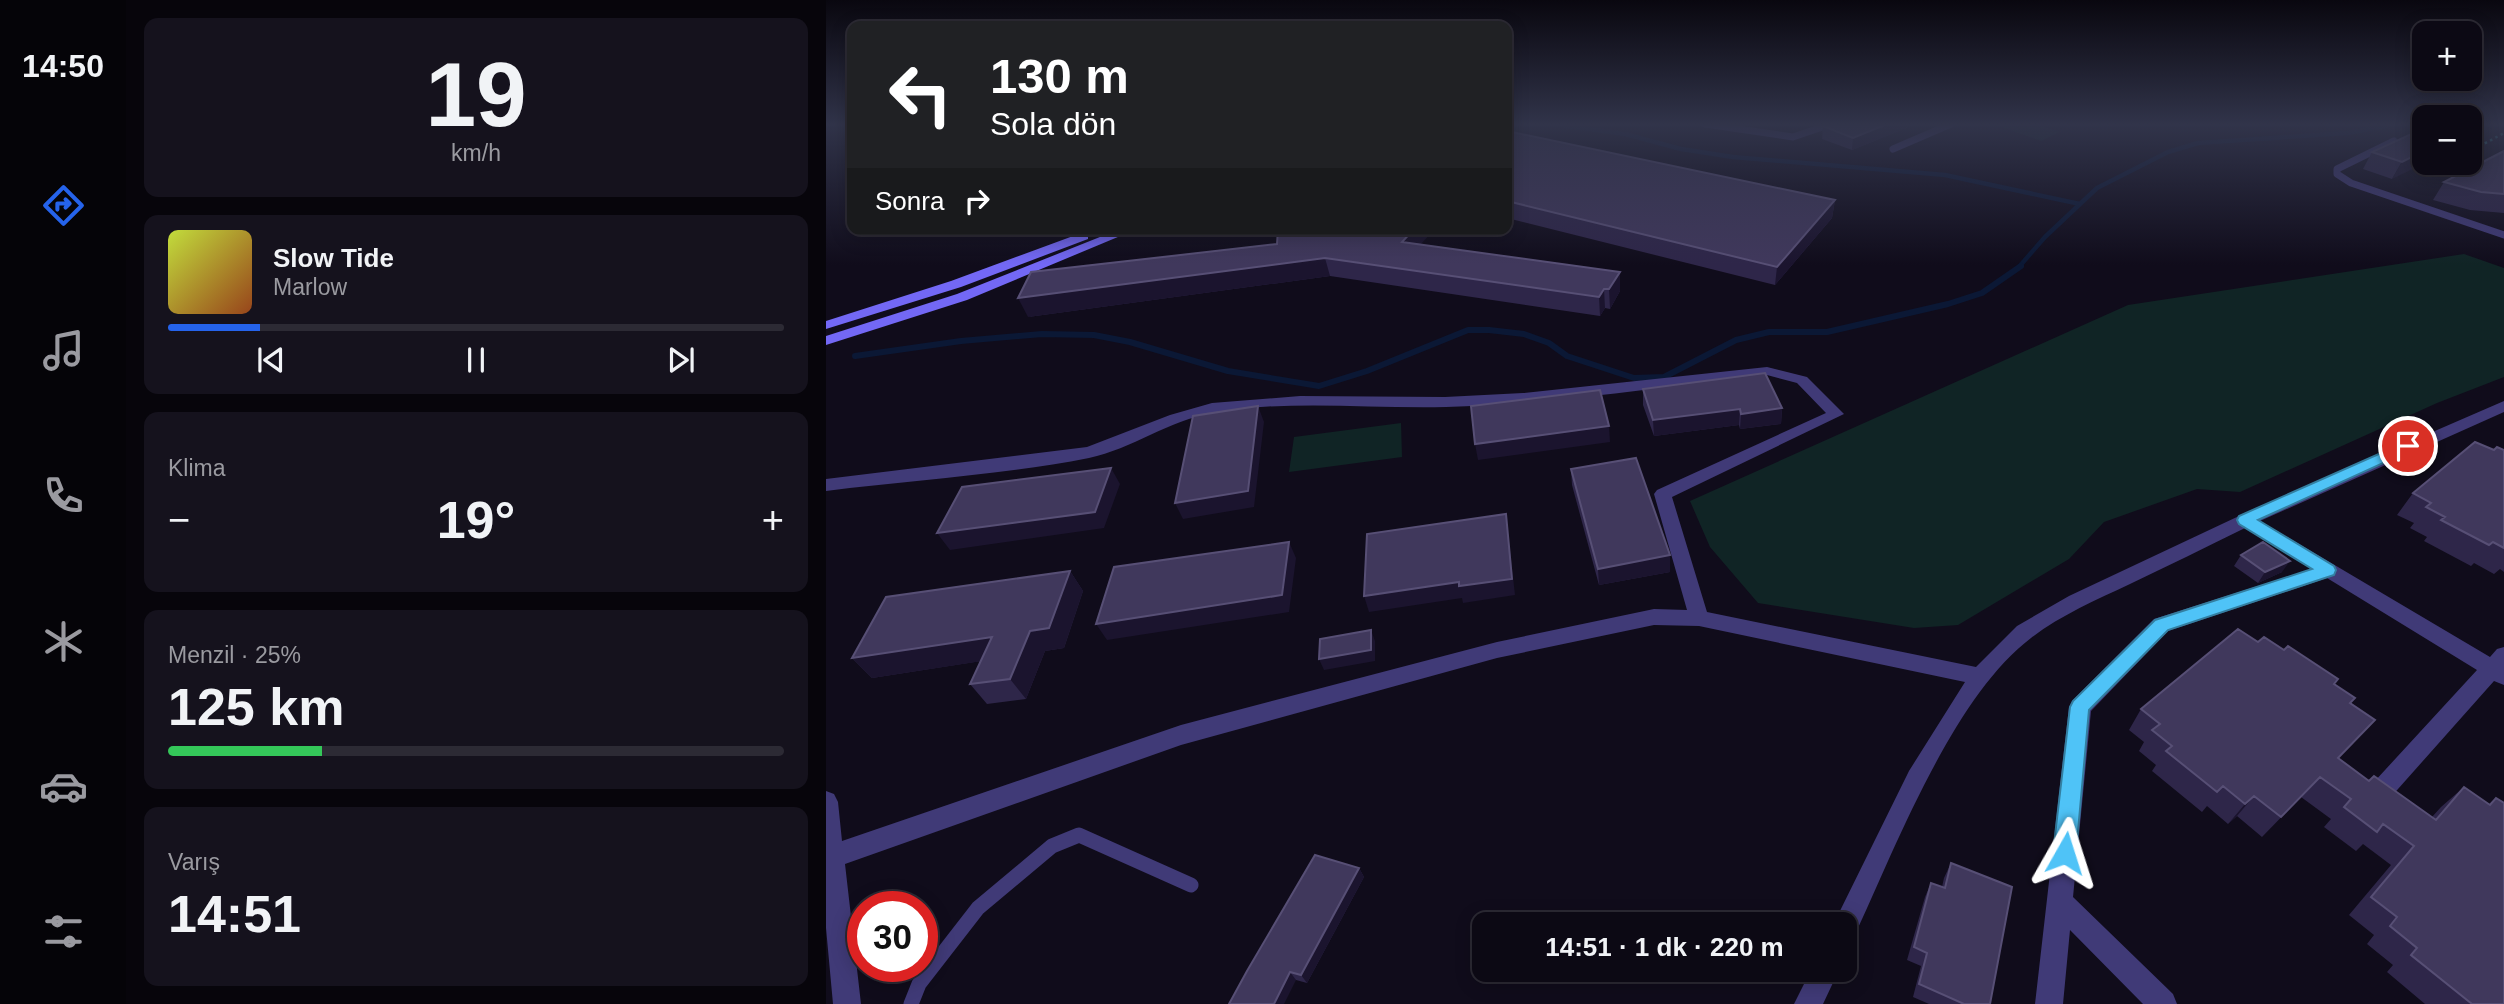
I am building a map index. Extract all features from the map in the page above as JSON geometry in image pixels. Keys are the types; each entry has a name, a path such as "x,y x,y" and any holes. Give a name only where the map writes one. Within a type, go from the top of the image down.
{"street":[{"path":"826,325 956,284 1086,235 1102,235"},
{"path":"826,341 962,297 1102,235"},
{"path":"826,485 1090,452 1176,418 1212,408 1300,401 1445,402 1523,398 1768,370 1802,380 1836,414 1663,494 1699,618"},
{"path":"1853,912 1936,740 1981,677 2014,640 2060,611 2245,520 2504,406"},
{"path":"2245,520 2500,667 2382,790"},
{"path":"2049,1004 2080,707 2161,625 2328,570"},
{"path":"831,858 1181,735 1497,650 1654,617 1699,618 1981,677"},
{"path":"826,802 847,1004"},
{"path":"2060,902 2163,1004"},
{"path":"1808,1004 1819,982"}],"lane":[{"path":"2337,171 2337,174 2351,183 2504,235"},
{"path":"911,1004 919,984 978,908 1052,846 1079,835 1191,885"}],"green space":[{"path":"2464,254 2504,268 2504,377 2437,403 2240,492 2197,489 2104,522 2069,559 1958,625 1914,628 1758,603 1710,547 1690,501 2128,305"},
{"path":"1401,423 1402,457 1289,472 1294,437"}],"building":[{"path":"1512,171 1696,171 1835,200 1777,267 1512,202"},
{"path":"2482,171 2504,171 2504,194 2481,192 2444,182 2458,175 2482,175"},
{"path":"1278,235 1408,235 1402,242 1620,272 1609,289 1604,289 1599,297 1325,258 1018,298 1031,272 1277,244"},
{"path":"1765,373 1782,408 1741,414 1740,409 1653,420 1643,389"},
{"path":"1600,390 1609,426 1475,444 1471,406"},
{"path":"1258,406 1248,491 1175,503 1193,416"},
{"path":"2475,442 2494,450 2497,447 2504,450 2504,548 2493,542 2489,545 2441,520 2445,517 2426,507 2431,503 2413,493"},
{"path":"1636,458 1670,555 1598,569 1571,469"},
{"path":"1111,468 1095,512 937,533 962,487"},
{"path":"1506,514 1512,579 1459,586 1459,582 1364,596 1367,534"},
{"path":"1289,542 1282,595 1096,624 1114,567"},
{"path":"2263,542 2290,561 2265,572 2241,555"},
{"path":"1070,571 1049,628 1030,631 1010,679 970,684 992,637 852,658 886,597"},
{"path":"2238,629 2258,642 2264,637 2284,650 2288,646 2338,679 2334,684 2355,698 2350,703 2375,720 2338,758 2369,781 2374,776 2436,820 2464,787 2490,805 2496,798 2504,803 2504,1004 2472,1004 2411,955 2417,948 2390,926 2397,917 2371,897 2414,846 2383,824 2377,832 2344,807 2351,799 2320,777 2281,817 2254,796 2245,804 2223,786 2217,792 2166,751 2172,746 2152,730 2160,724 2141,709"},
{"path":"1371,630 1371,650 1319,659 1320,639"},
{"path":"1315,855 1359,868 1301,975 1290,972 1274,1004 1229,1004 1247,971"},
{"path":"1951,863 2012,887 1990,1004 1964,1004 1919,984 1927,953 1914,947 1931,883 1945,888"}],"waterway":[{"path":"1896,171 1945,175 2080,204"},
{"path":"2018,268 2045,237 2097,188 2131,171"},
{"path":"855,356 961,341 1042,334 1094,335 1130,342 1228,371 1319,386 1367,371 1468,330 1489,330 1524,334 1549,343 1567,356 1634,378 1664,377 1736,340 1769,332 1827,332 1948,304 1982,293 2021,266"}],"route":[{"path":"2065,853 2080,707 2161,625 2328,570 2245,520 2408,446"}]}
